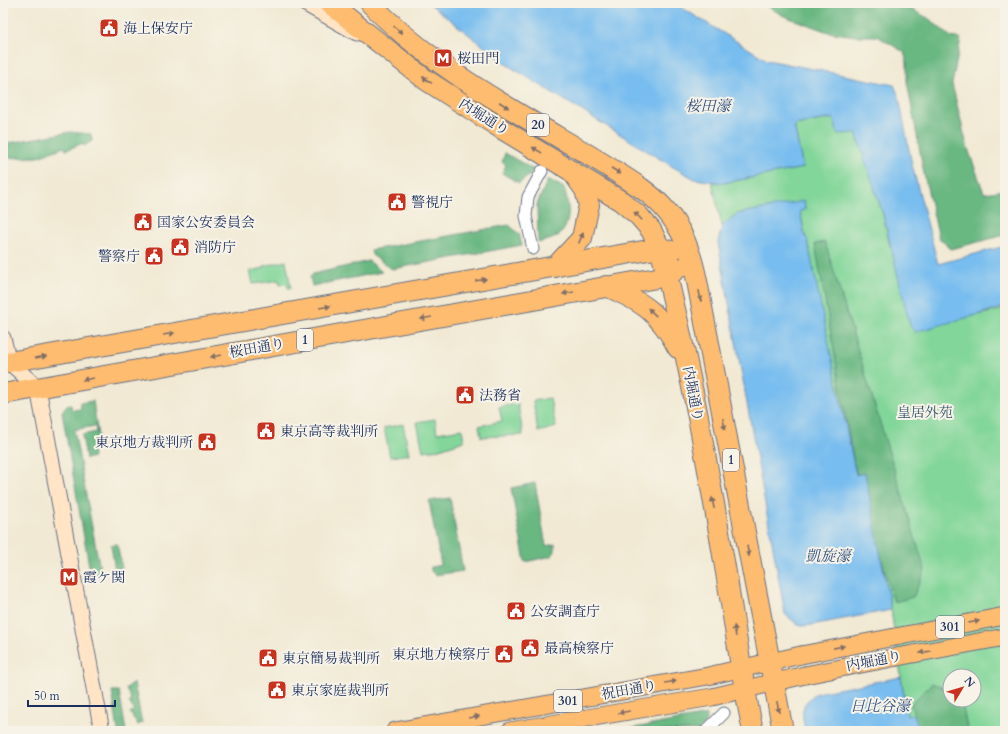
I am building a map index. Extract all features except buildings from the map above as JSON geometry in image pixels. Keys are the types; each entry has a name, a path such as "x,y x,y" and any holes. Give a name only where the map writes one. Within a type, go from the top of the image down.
{"highway":[{"name":"内堀通り","path":"328,3 382,47 426,80 502,129 621,201 639,216 651,230 660,248 668,276 688,368 724,561 745,689"},
{"name":"内堀通り","path":"370,3 408,38 446,67 516,112 579,147 652,196 664,208 682,231 692,258 769,662"},
{"name":"20","path":"555,266 582,238 589,205 585,190 570,170"},
{"name":"1","path":"555,266 660,248 692,258"},
{"name":"1","path":"606,286 668,276 692,258"},
{"name":"桜田通り","path":"6,363 555,266"},
{"path":"447,286 452,314"},
{"name":"1","path":"606,286 636,300 648,309 667,328 688,368"},
{"name":"桜田通り","path":"3,394 606,286"},
{"path":"304,310 310,339"},
{"path":"250,320 255,349"},
{"path":"115,344 121,373"},
{"name":"1","path":"769,662 783,731"},
{"name":"1","path":"745,689 753,731"}],"main road":[{"name":"内堀通り","path":"769,662 1005,616"},
{"name":"内堀通り","path":"745,689 804,675 1005,637"},
{"name":"祝田通り","path":"395,731 741,669 769,662"},
{"name":"祝田通り","path":"510,731 682,702 745,689"}],"street":[{"path":"304,3 382,47"},
{"path":"533,249 526,216 528,197 542,171"},
{"path":"3,338 6,363 38,388 102,731"},
{"path":"706,731 724,713"}],"green space":[{"path":"762,3 899,3 928,18 951,37 961,39 952,84 967,146 984,193 1005,190 1005,235 951,249 939,238 925,179 907,82 907,63 904,52 877,36 856,36 828,32 784,16"},
{"name":"皇居外苑","path":"833,118 856,132 883,214 890,247 968,317 1005,309 1005,731 919,731 907,716 891,610 865,474 856,475 800,211 805,210 804,202 737,214 722,226 712,182 723,183 803,168 794,125"},
{"path":"70,132 91,134 92,141 84,146 83,143 66,150 64,147 38,157 3,158 3,144"},
{"path":"505,153 534,170 519,183 502,173 506,165 502,162"},
{"path":"548,179 564,188 568,207 567,221 561,233 556,237 538,243 537,204"},
{"path":"509,225 519,234 522,245 392,269 372,255 371,250"},
{"path":"825,242 925,570 913,597 894,602 854,464 815,244"},
{"path":"286,261 291,288 288,288 286,283 280,285 279,280 253,284 250,271"},
{"path":"369,261 382,272 312,286 310,277 313,274"},
{"path":"550,398 556,427 538,432 533,401"},
{"path":"93,401 99,443 92,445 93,457 86,459 82,435 96,432 95,426 74,430 101,575 91,577 62,412 66,406 71,405 72,410 81,409 80,403"},
{"path":"518,404 523,435 481,437 479,426 502,421 499,407"},
{"path":"435,419 437,433 462,429 464,441 440,449 423,451 417,422"},
{"path":"403,424 409,454 390,457 384,428"},
{"path":"535,483 546,546 555,544 555,551 552,556 525,562 511,488"},
{"path":"450,498 463,571 435,575 431,571 431,567 441,565 429,501"},
{"path":"117,544 122,568 115,570 111,545"},
{"path":"134,683 142,723 138,725 130,713 134,710 129,702 131,700 126,688"},
{"path":"932,683 942,687 942,708 963,708 968,731 918,731 911,704"},
{"path":"112,691 119,691 126,731 118,731"},
{"path":"707,715 707,721 699,731 617,731"}],"water":[{"name":"桜田濠","path":"429,3 674,3 767,60 894,85 899,97 912,165 938,264 1005,246 1005,307 915,332 910,326 883,214 856,133 838,134 833,118 794,125 803,168 723,183 695,179 506,64"},
{"name":"凱旋濠","path":"804,201 805,210 800,211 805,237 807,238 856,475 865,473 891,610 806,626 798,625 785,614 718,242 722,226 737,214"},
{"name":"日比谷濠","path":"901,677 907,716 914,714 919,731 805,731 803,709 807,701 817,693"}],"place":[{"name":"海上保安庁","path":"109,28"},
{"name":"桜田門","path":"443,58"},
{"name":"警視庁","path":"397,202"},
{"name":"国家公安委員会","path":"143,222"},
{"name":"消防庁","path":"180,247"},
{"name":"警察庁","path":"154,256"},
{"name":"法務省","path":"465,395"},
{"name":"東京高等裁判所","path":"266,431"},
{"name":"東京地方裁判所","path":"207,442"},
{"name":"霞ケ関","path":"69,577"},
{"name":"公安調査庁","path":"516,611"},
{"name":"最高検察庁","path":"530,648"},
{"name":"東京地方検察庁","path":"504,654"},
{"name":"東京簡易裁判所","path":"268,658"},
{"name":"東京家庭裁判所","path":"277,690"}]}
